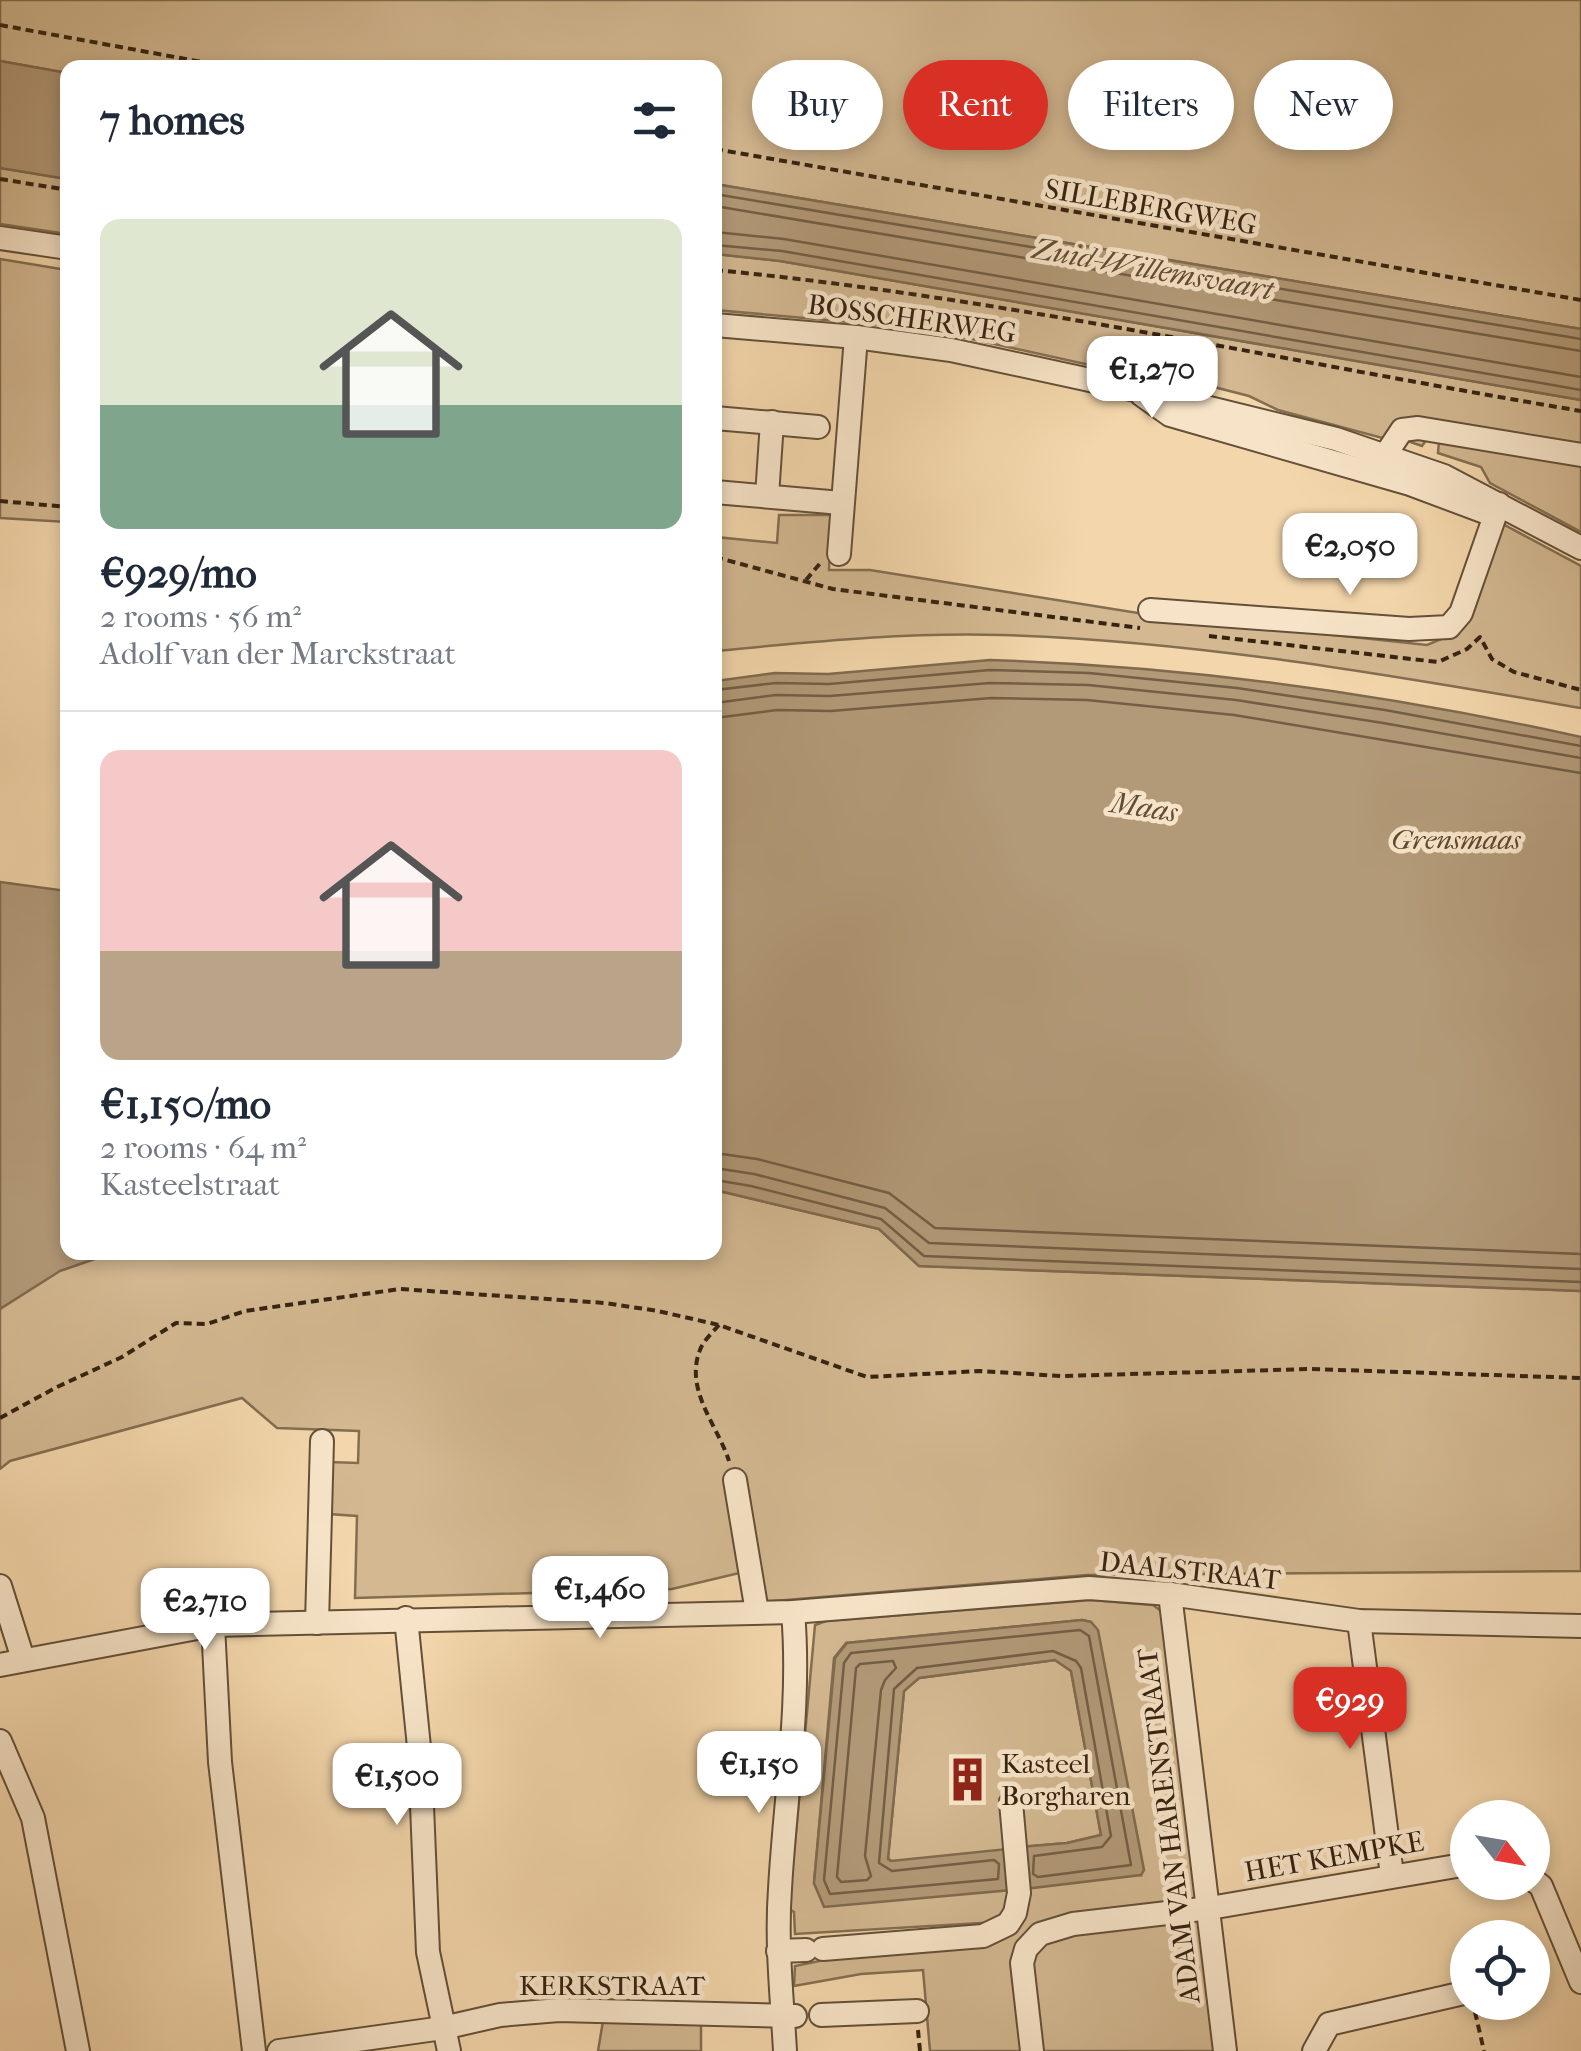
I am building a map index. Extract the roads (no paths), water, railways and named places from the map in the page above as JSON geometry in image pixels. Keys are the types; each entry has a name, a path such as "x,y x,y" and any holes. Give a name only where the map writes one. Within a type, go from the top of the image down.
{"street":[{"path":"0,238 60,247"},
{"name":"BOSSCHERWEG","path":"722,326 856,336 951,350 1136,390 1386,454 1444,476 1497,510 1581,548"},
{"path":"839,554 856,336"},
{"path":"1136,390 1170,415 1497,510 1461,613 1448,627 1409,629 1150,610"},
{"path":"722,418 818,427"},
{"path":"766,496 772,422"},
{"path":"1386,454 1402,430 1418,428 1581,455"},
{"path":"722,493 841,502"},
{"path":"316,1622 322,1441"},
{"path":"735,1480 758,1612"},
{"path":"0,1586 12,1662"},
{"name":"DAALSTRAAT","path":"12,1662 213,1625 793,1612 1089,1588 1170,1594 1360,1622 1581,1626"},
{"name":"ADAM VAN HARENSTRAAT","path":"1170,1594 1225,2051"},
{"path":"785,2051 789,2016 778,1951 779,1892 798,1662 793,1612"},
{"path":"406,1618 420,1757 428,1952 446,2040"},
{"path":"1360,1622 1392,1875"},
{"path":"213,1625 220,1762 254,2051"},
{"path":"0,1741 34,1818 78,2051"},
{"path":"778,1951 983,1936 1008,1924 1018,1903 1019,1890 1010,1802"},
{"name":"HET KEMPKE","path":"1032,2051 1022,1963 1026,1949 1040,1934 1073,1924 1210,1908 1450,1867"},
{"path":"1547,1900 1581,1982"},
{"path":"1314,2051 1329,2024 1450,1996"},
{"name":"KERKSTRAAT","path":"279,2051 446,2040 500,2015 559,2010 789,2016"},
{"path":"821,2014 916,2011"}],"water":[{"path":"0,61 60,72 60,178 0,168"},
{"name":"Zuid-Willemsvaart","path":"722,185 1581,329 1581,400 780,261 722,255"},
{"name":"Maas","path":"990,660 1139,669 1361,695 1581,737 1581,1291 919,1266 879,1229 722,1192 722,680 775,673 828,674"},
{"path":"0,882 60,890 60,1260 92,1260 60,1271 0,1309"},
{"path":"1091,1622 1098,1630 1144,1870 1141,1875 1024,1889 1020,1847 1101,1835 1071,1671 1055,1660 919,1678 904,1691 888,1859 1007,1849 1011,1890 824,1907 814,1883 835,1658 847,1643"}],"place":[{"name":"Kasteel Borgharen","path":"968,1779"}],"park label":[{"name":"Grensmaas","path":"1456,839"}]}
